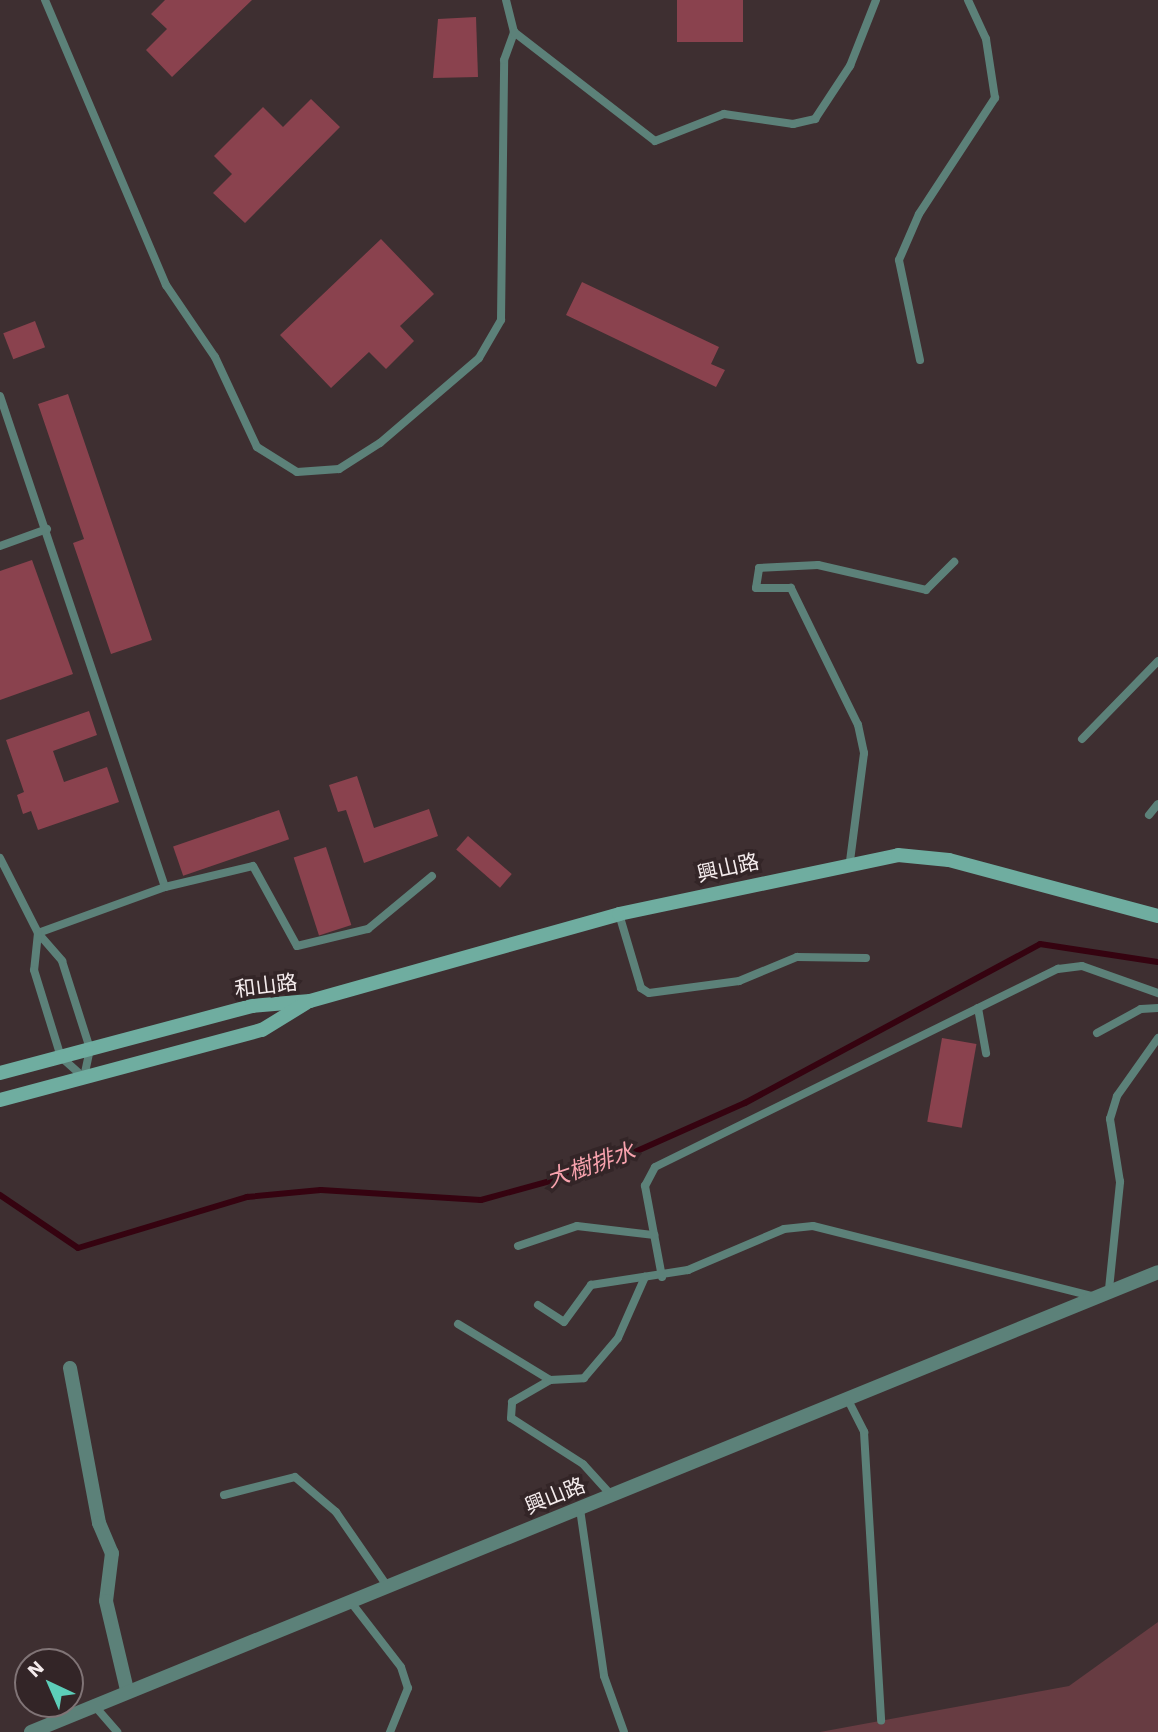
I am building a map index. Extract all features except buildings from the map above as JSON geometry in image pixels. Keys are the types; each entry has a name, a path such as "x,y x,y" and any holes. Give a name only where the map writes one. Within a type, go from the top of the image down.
{"main road":[{"name":"興山路","path":"310,1001 619,914 850,862 898,855 949,860 1158,916"},
{"name":"和山路","path":"0,1073 252,1006 310,1001"},
{"name":"和山路","path":"0,1100 262,1030 310,1001"}],"street":[{"name":"興山路","path":"31,1732 127,1690 848,1400 1109,1289 1157,1273"},
{"path":"70,1368 99,1523 112,1553 107,1601 127,1690"}],"lane":[{"path":"45,0 166,285 215,357 257,447 297,472 339,469 380,443 480,358 501,320 504,60 514,32 506,0"},
{"path":"514,32 655,141 724,114 793,124 816,120 850,66 876,0"},
{"path":"920,360 899,260 919,214 995,98 986,39 968,0"},
{"path":"0,396 47,529 165,887"},
{"path":"0,546 47,529"},
{"path":"850,862 864,753 858,725 791,588 756,588 759,568 818,565 926,590 954,562"},
{"path":"1082,739 1158,661"},
{"path":"1149,815 1158,804"},
{"path":"0,858 38,933 62,961 90,1049 84,1078"},
{"path":"38,933 165,887 253,866 297,946 368,929 432,876"},
{"path":"619,914 641,988 649,993 739,981 797,957 866,958"},
{"path":"38,933 34,970 61,1057 84,1078"},
{"path":"662,1277 645,1186 655,1167 1058,969 1082,966 1158,993"},
{"path":"978,1008 986,1053"},
{"path":"1097,1033 1141,1009 1158,1008"},
{"path":"1109,1289 1120,1182 1110,1119 1117,1096 1158,1038"},
{"path":"518,1246 578,1226 654,1235"},
{"path":"538,1305 564,1322 591,1285 662,1277 784,1229 833,1227 974,1271 1092,1296"},
{"path":"612,1496 583,1464 511,1418 512,1402 550,1380 584,1378 618,1338 645,1277"},
{"path":"458,1324 550,1380"},
{"path":"848,1400 864,1432 881,1720"},
{"path":"224,1494 295,1477 336,1512 387,1586"},
{"path":"580,1509 604,1676 624,1732"},
{"path":"350,1601 401,1667 408,1688 390,1732"},
{"path":"93,1704 117,1732"}],"shaded area":[{"path":"1158,1622 1158,1732 820,1732 1069,1686"}],"waterway":[{"name":"大樹排水","path":"0,1195 78,1248 247,1197 321,1190 481,1200 601,1167 745,1103 1040,944 1158,962"}]}
